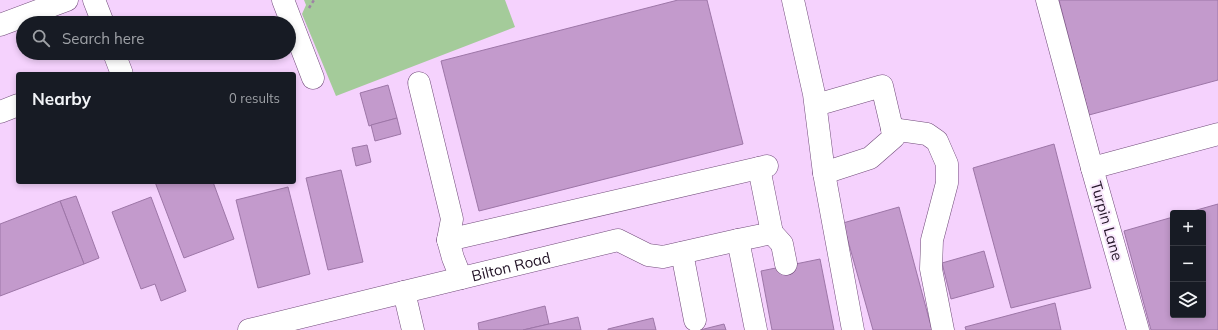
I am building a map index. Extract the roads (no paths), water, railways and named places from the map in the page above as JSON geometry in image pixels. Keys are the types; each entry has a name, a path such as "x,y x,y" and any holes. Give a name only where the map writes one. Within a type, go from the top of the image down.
{"street":[{"path":"24,16 67,0"},
{"path":"94,0 100,16"},
{"path":"283,0 289,16"},
{"path":"794,0 814,94 824,173 854,330"},
{"path":"1047,0 1092,168"},
{"path":"0,25 16,19"},
{"path":"296,34 313,78"},
{"path":"117,60 121,72"},
{"path":"419,83 452,219 448,240 461,278"},
{"path":"816,105 882,86 894,136 870,158 824,173"},
{"path":"0,112 16,106"},
{"path":"892,129 926,134 937,141 947,164 947,183 932,240 931,269 943,330"},
{"name":"Turpin Lane","path":"1138,330 1092,168 1218,134"},
{"path":"448,240 763,167 772,233 782,244 786,264"},
{"path":"695,320 682,253 772,233"},
{"name":"Bilton Road","path":"249,330 618,240 648,256 663,257 682,253"},
{"path":"738,240 756,330"},
{"path":"404,292 413,330"}]}
